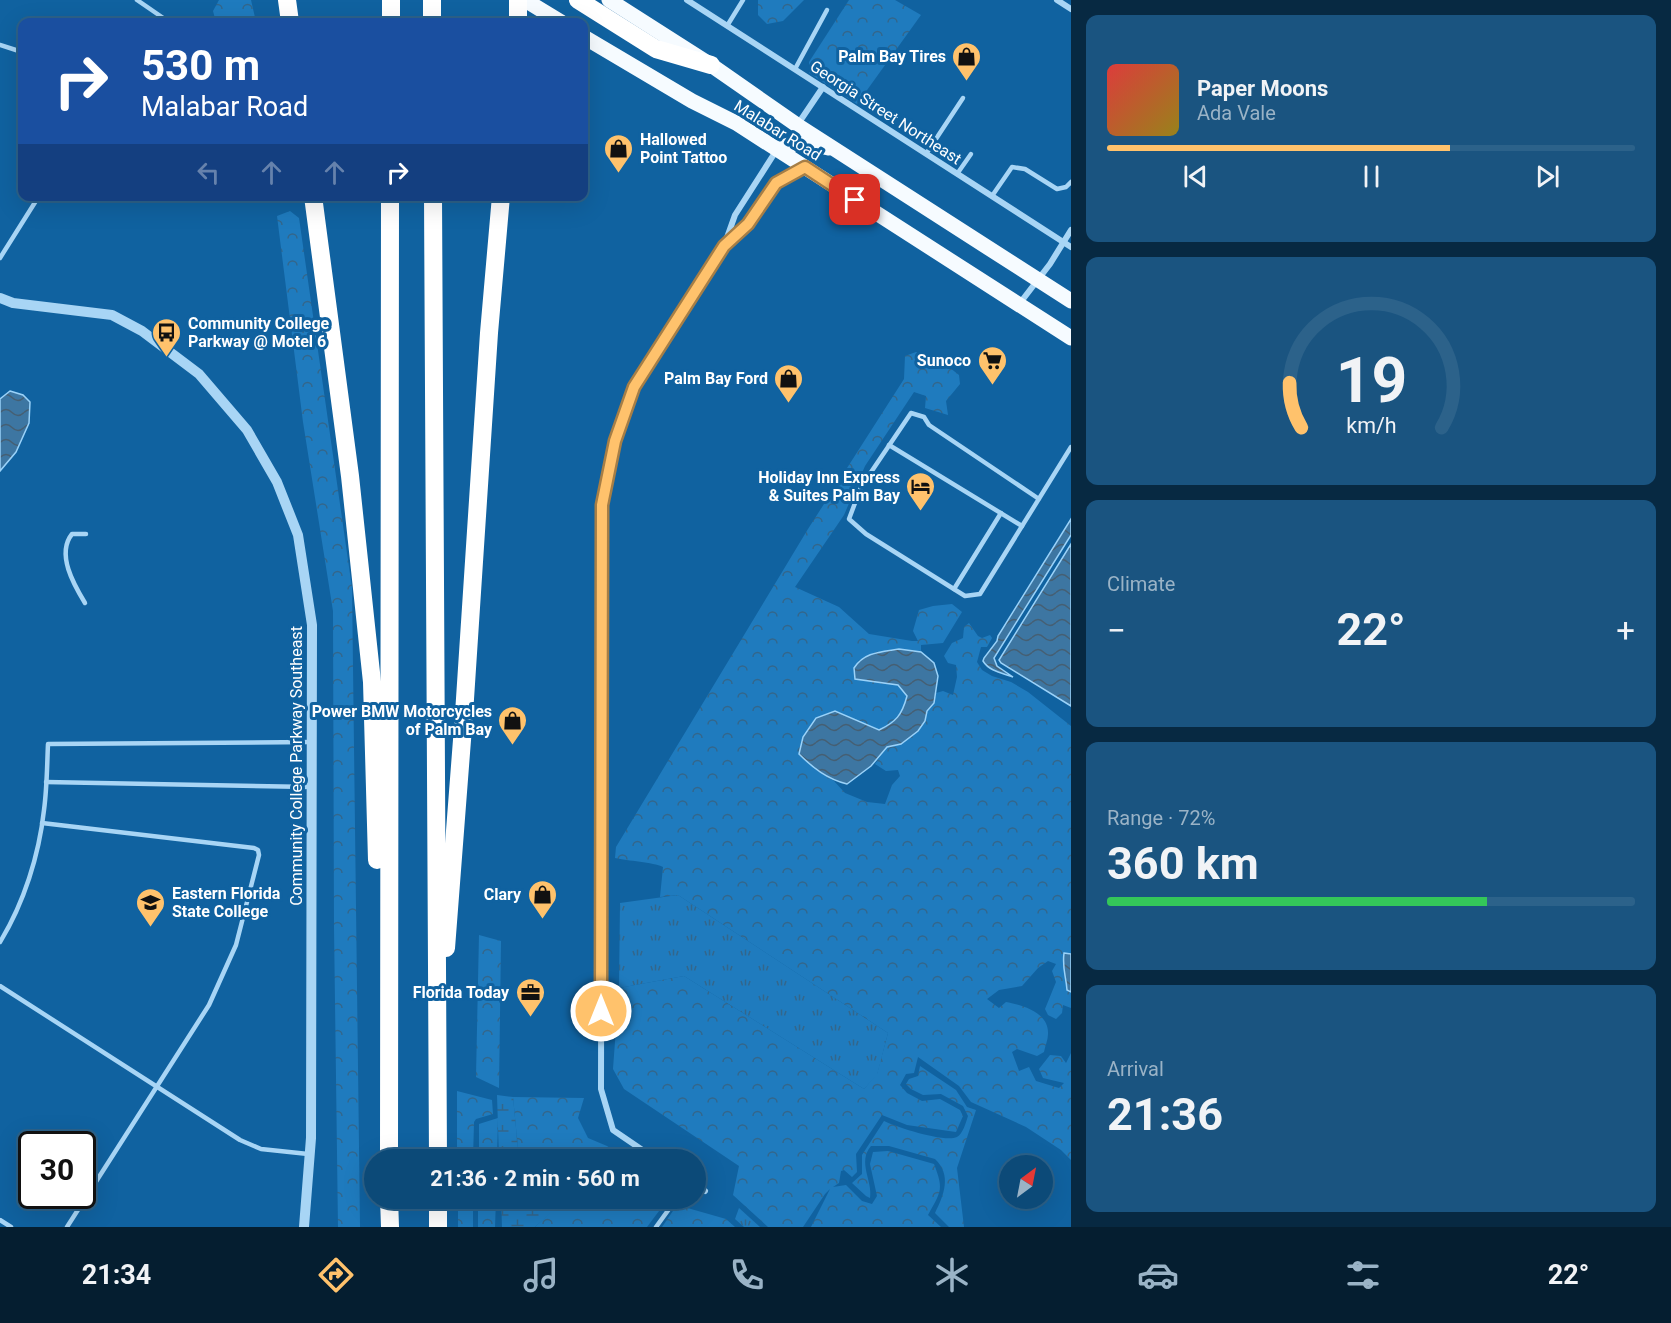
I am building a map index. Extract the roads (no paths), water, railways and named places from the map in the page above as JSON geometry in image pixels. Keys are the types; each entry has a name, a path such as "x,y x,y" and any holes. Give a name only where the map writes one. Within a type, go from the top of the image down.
{"highway":[{"path":"287,0 289,18"},
{"path":"391,0 391,18"},
{"path":"432,0 432,18"},
{"path":"518,0 518,18"},
{"path":"578,0 656,49 711,65"},
{"path":"314,201 350,476 372,682 379,955 388,1017"},
{"path":"389,1149 390,201"},
{"path":"433,201 438,1149"},
{"path":"437,1000 448,935 489,333 501,201"},
{"path":"389,1209 390,1227"},
{"path":"438,1209 438,1227"}],"main road":[{"path":"525,0 554,18"},
{"name":"Malabar Road","path":"609,0 711,65 797,125 1071,301"},
{"name":"Malabar Road","path":"588,39 692,101 736,123 1071,338"},
{"path":"777,149 787,144 800,144 835,149"}],"street":[{"name":"Georgia Street Northeast","path":"687,0 1071,247"},
{"path":"1058,0 1071,9"},
{"path":"797,125 822,87"},
{"path":"641,1149 613,1130 601,1089 602,505 615,441 634,387 724,246 735,215 777,149"},
{"path":"724,246 748,224 776,183 805,167"},
{"path":"1019,305 1071,230"},
{"name":"Community College Parkway Southeast","path":"0,298 13,303 112,315 142,331 199,374 246,430 277,482 297,535 312,625 310,1155 304,1227"}],"lane":[{"path":"137,0 163,18"},
{"path":"727,26 743,0"},
{"path":"795,69 827,10"},
{"path":"0,45 18,51"},
{"path":"926,154 963,98"},
{"path":"957,174 970,154"},
{"path":"992,196 1012,167 1025,169 1057,189 1066,187 1071,182"},
{"path":"1,256 36,201"},
{"path":"1039,499 929,425 924,417 911,413 861,487 849,519 866,534 965,596 980,594 1039,499 1071,447"},
{"path":"890,445 1022,526"},
{"path":"954,589 1001,513"},
{"path":"85,603 74,585 65,555 68,540 72,534 86,534"},
{"path":"0,942 15,918 30,878 42,824 48,744 312,741"},
{"path":"46,782 312,787"},
{"path":"42,824 254,848 258,850 259,855 236,945 209,1005 67,1227"},
{"path":"0,986 240,1140 261,1149 310,1155"},
{"path":"656,1227 669,1209"},
{"path":"0,1220 11,1227"}],"water":[{"path":"10,391 23,395 30,402 29,423 16,452 0,471 0,399"},
{"path":"1071,519 1071,535 994,658 997,666 1013,677 992,669 983,661 984,658 997,641"},
{"path":"1071,544 1071,706 999,660"},
{"path":"899,649 921,652 934,663 938,676 934,703 927,711 925,721 918,731 901,744 887,747 871,766 847,784 827,776 799,754 803,737 816,718 835,711 879,730 894,721 903,708 907,696 898,685 855,679 854,668 868,656"},
{"path":"1064,953 1071,954 1071,992 1067,990"}],"place":[{"name":"Palm Bay Tires","path":"967,82"},
{"name":"Hallowed Point Tattoo","path":"619,174"},
{"name":"Community College Parkway @ Motel 6","path":"167,358"},
{"name":"Sunoco","path":"992,386"},
{"name":"Palm Bay Ford","path":"789,404"},
{"name":"Holiday Inn Express & Suites Palm Bay","path":"921,512"},
{"name":"Power BMW Motorcycles of Palm Bay","path":"513,746"},
{"name":"Clary","path":"542,920"},
{"name":"Eastern Florida State College","path":"151,928"},
{"name":"Florida Today","path":"530,1018"}]}
